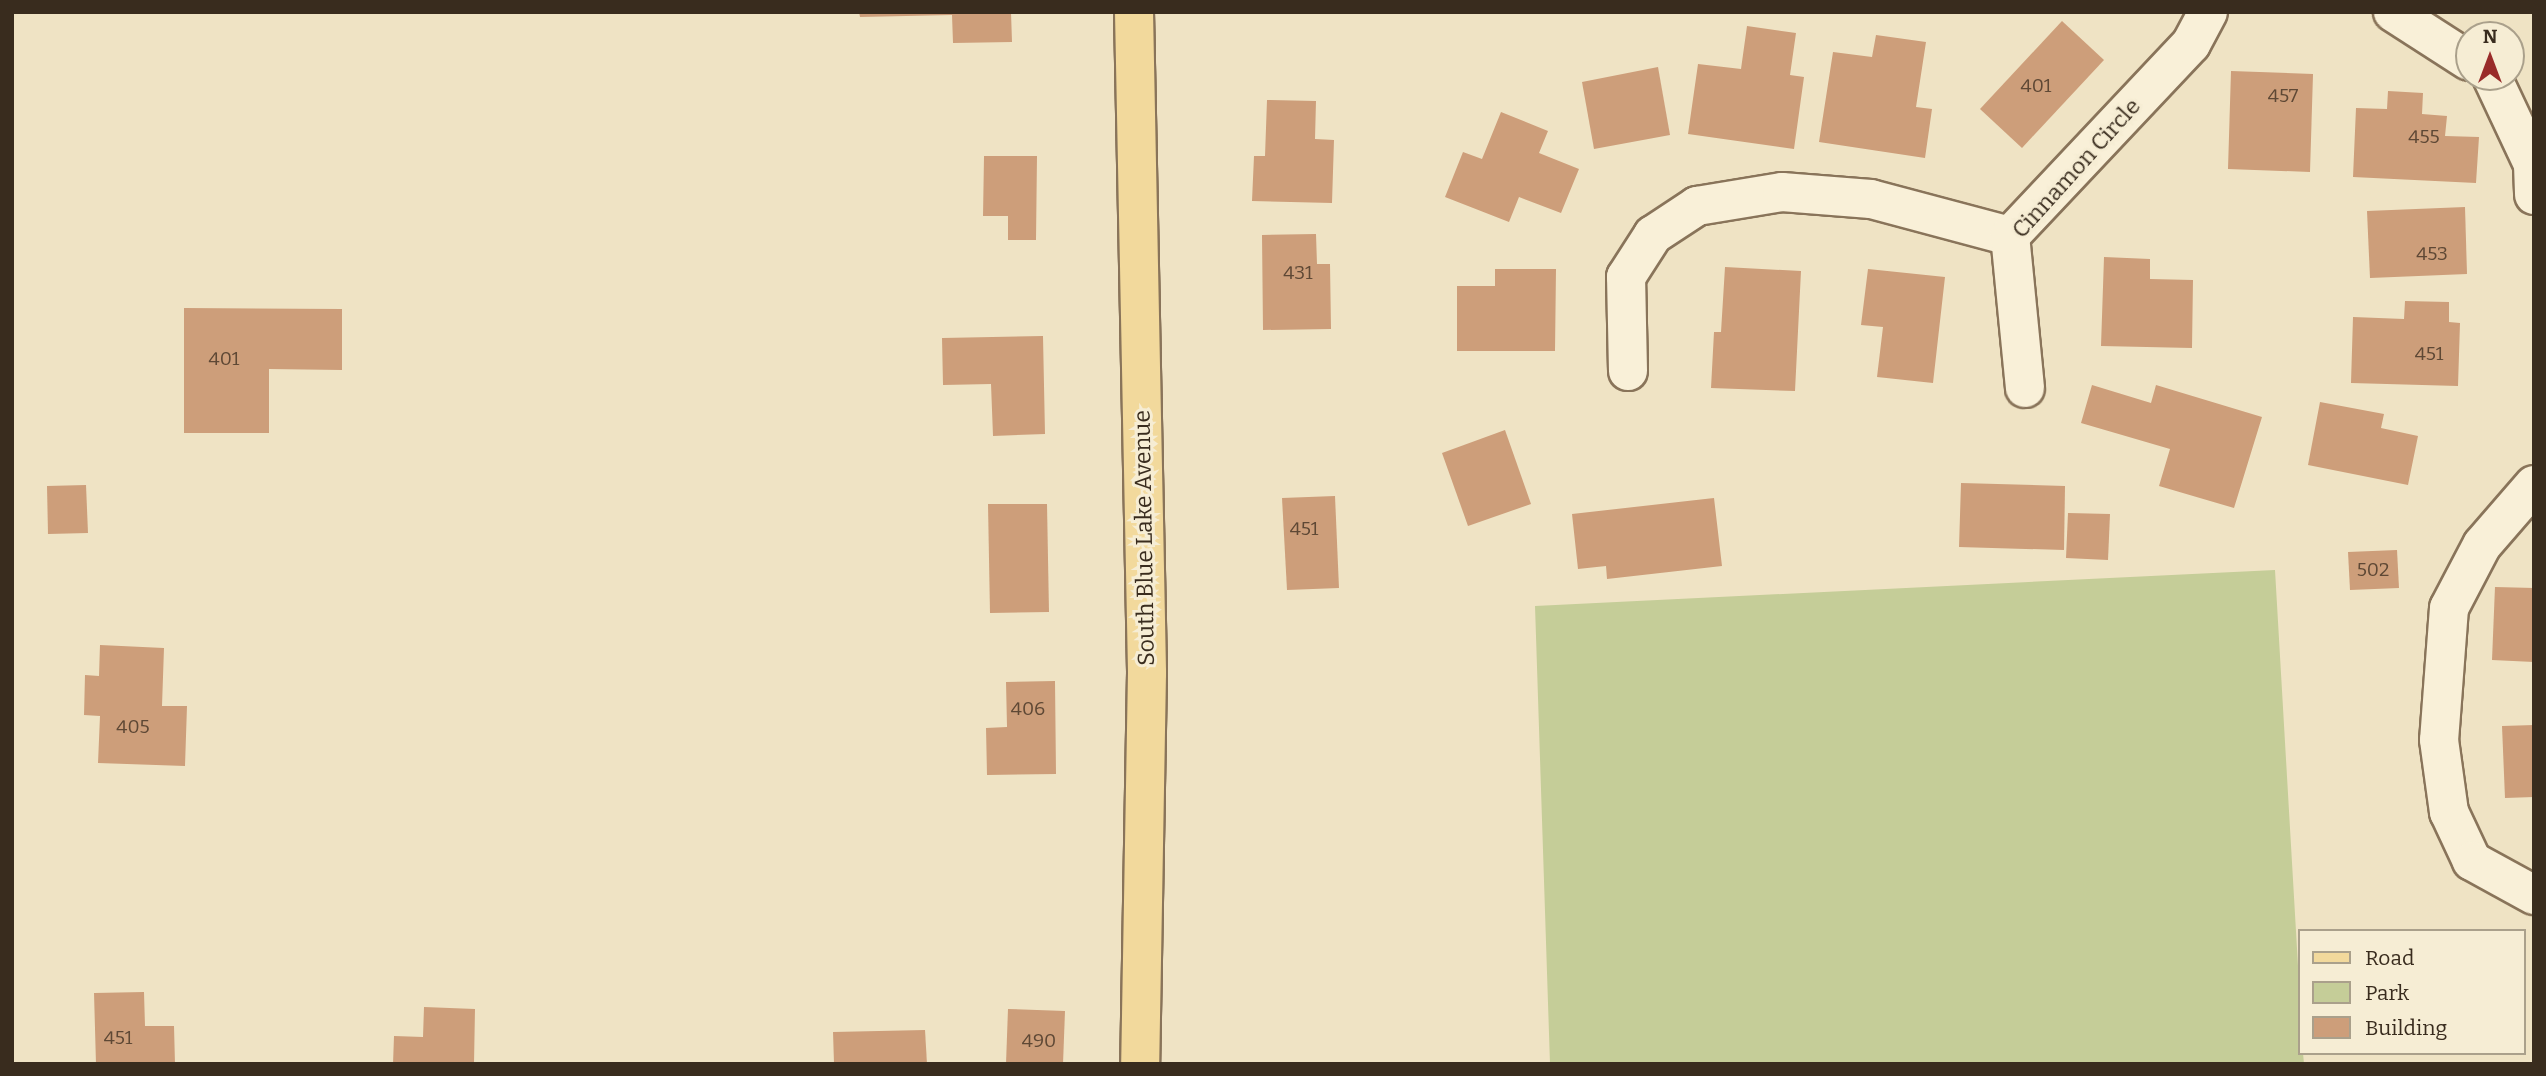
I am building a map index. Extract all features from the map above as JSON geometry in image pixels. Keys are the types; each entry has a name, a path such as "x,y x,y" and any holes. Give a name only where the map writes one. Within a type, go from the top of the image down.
{"main road":[{"name":"South Blue Lake Avenue","path":"1134,12 1147,673 1140,1064"}],"street":[{"name":"Cinnamon Circle","path":"2025,388 2010,236 2190,44 2208,12"},
{"path":"2393,12 2455,52"},
{"path":"2498,91 2533,164 2534,195"},
{"path":"1628,371 1626,277 1653,235 1697,206 1782,192 1871,199 2010,236"},
{"path":"2534,485 2482,545 2449,608 2439,740 2449,812 2472,861 2534,895"}],"green space":[{"path":"2275,570 2298,966 2298,1055 2303,1055 2304,1064 1550,1064 1535,606"}],"building":[{"path":"859,12 1011,12 1012,42 953,43 952,15 860,17"},
{"path":"2062,21 2104,60 2022,148 1980,109"},
{"path":"1747,26 1796,33 1790,75 1804,77 1794,149 1688,134 1698,64 1741,69"},
{"path":"1876,35 1926,42 1916,107 1932,109 1925,158 1819,142 1833,52 1872,57"},
{"path":"1658,67 1670,135 1594,149 1582,82"},
{"path":"2231,71 2313,74 2310,172 2228,169"},
{"path":"2388,91 2423,93 2422,114 2447,116 2445,136 2479,137 2476,183 2353,177 2356,108 2387,109"},
{"path":"1267,100 1316,101 1315,139 1334,140 1332,203 1252,201 1254,156 1265,156"},
{"path":"1501,112 1548,131 1539,153 1579,169 1561,213 1519,197 1509,222 1445,197 1463,152 1482,159"},
{"path":"984,156 1037,156 1036,240 1008,240 1008,216 983,216"},
{"path":"2465,207 2467,274 2370,278 2367,211"},
{"path":"1316,234 1317,264 1330,264 1331,329 1263,330 1262,235"},
{"path":"2104,257 2150,259 2150,279 2193,280 2192,348 2101,346"},
{"path":"1725,267 1801,271 1795,391 1711,388 1714,332 1721,332"},
{"path":"1495,269 1556,269 1555,351 1457,351 1457,286 1495,286"},
{"path":"1868,269 1945,277 1933,383 1877,377 1883,327 1861,325"},
{"path":"2405,301 2449,302 2449,322 2460,323 2458,386 2351,383 2353,317 2404,319"},
{"path":"184,308 342,309 342,370 269,369 269,433 184,433"},
{"path":"1043,336 1045,434 993,436 991,384 943,385 942,338"},
{"path":"2092,385 2151,403 2156,385 2262,417 2234,508 2159,486 2170,449 2081,423"},
{"path":"2320,402 2384,414 2381,428 2418,436 2408,485 2308,465"},
{"path":"1505,430 1531,504 1468,526 1442,453"},
{"path":"1961,483 2065,486 2064,550 1959,547"},
{"path":"86,485 88,533 48,534 47,486"},
{"path":"1335,496 1339,588 1287,590 1282,498"},
{"path":"1714,498 1722,566 1607,579 1606,566 1578,569 1572,514"},
{"path":"988,504 1047,504 1049,612 990,613"},
{"path":"2068,513 2110,514 2108,560 2066,558"},
{"path":"2397,550 2399,588 2350,590 2348,552"},
{"path":"2495,587 2534,588 2534,662 2492,660"},
{"path":"100,645 164,648 162,706 187,706 185,766 98,763 100,716 84,715 85,675 99,676"},
{"path":"1055,681 1056,774 987,775 986,728 1007,727 1006,682"},
{"path":"2534,725 2534,797 2505,798 2502,726"},
{"path":"144,992 145,1026 174,1026 175,1064 96,1064 94,993"},
{"path":"424,1007 475,1009 474,1064 393,1064 394,1036 423,1037"},
{"path":"1008,1009 1065,1011 1063,1064 1006,1064"},
{"path":"925,1030 927,1064 834,1064 833,1032"}]}
